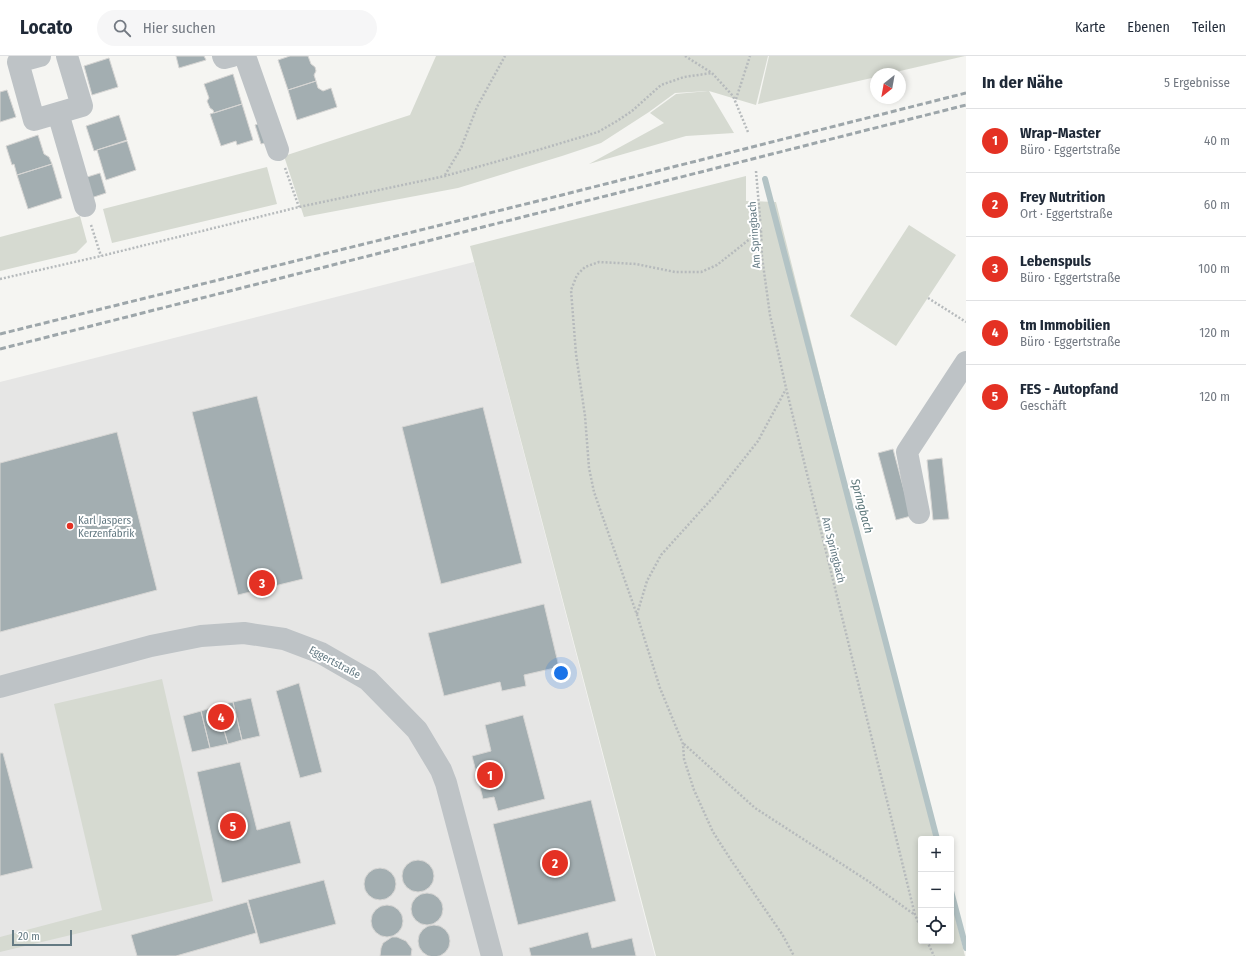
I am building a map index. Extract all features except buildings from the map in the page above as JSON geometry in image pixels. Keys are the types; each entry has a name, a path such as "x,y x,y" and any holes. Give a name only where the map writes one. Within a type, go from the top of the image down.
{"street":[{"path":"40,56 18,62 34,120 82,106 67,56"},
{"path":"223,56 224,58 232,56"},
{"path":"245,56 278,150"},
{"path":"58,113 85,206"},
{"path":"919,512 907,452 966,362"},
{"name":"Eggertstraße","path":"0,687 151,646 201,636 251,634 284,639 321,653 368,680 417,730 441,770 446,782 492,956"}],"path":[{"path":"445,176 461,148 477,107 505,56"},
{"path":"685,56 712,73 735,99 748,132"},
{"path":"735,99 750,56"},
{"path":"0,280 299,207 445,176 538,150 598,132 632,111 661,85 684,77 712,73"},
{"path":"278,150 299,207"},
{"name":"Am Springbach","path":"756,171 762,230 762,257 770,316 786,388 915,915 918,922"},
{"path":"85,206 101,256"},
{"path":"762,230 717,265 701,272 675,272 636,264 599,262 585,267 577,275 571,290 576,354 585,416 589,468 594,492 637,615 660,688 683,744 684,759 694,790 713,832 730,860 782,934 794,956"},
{"path":"928,298 966,322"},
{"path":"637,615 647,581 662,555 717,493 758,441 786,388"},
{"path":"683,744 755,808 868,881 915,915"},
{"path":"928,944 934,956"}],"shaded area":[{"path":"436,56 768,56 756,105 709,91 734,133 686,136 589,164 664,123 650,113 676,94 708,91 675,93 601,143 458,188 304,217 284,156 410,115"},
{"path":"769,56 965,56 906,70 906,68 870,68 870,78 758,104"},
{"path":"267,167 277,204 112,243 103,209"},
{"path":"746,176 746,201 776,202 935,836 918,836 918,944 954,944 954,911 965,956 656,956 470,246"},
{"path":"80,216 87,242 76,253 0,271 0,237"},
{"path":"909,225 956,255 896,346 850,316"},
{"path":"474,262 655,956 0,956 0,382"},
{"path":"162,679 213,901 0,952 0,937 102,910 54,704"}],"waterway":[{"name":"Springbach","path":"765,179 936,836"},
{"name":"Springbach","path":"954,902 966,948"}],"railway":[{"path":"0,334 966,93"},
{"path":"0,349 966,105"}],"place":[{"name":"Karl Jaspers Kerzenfabrik","path":"70,526"},
{"name":"Lebenspuls","path":"262,583"},
{"name":"tm Immobilien","path":"221,717"},
{"name":"Wrap-Master","path":"490,775"},
{"name":"FES - Autopfand","path":"233,826"},
{"name":"Frey Nutrition","path":"555,863"}]}
